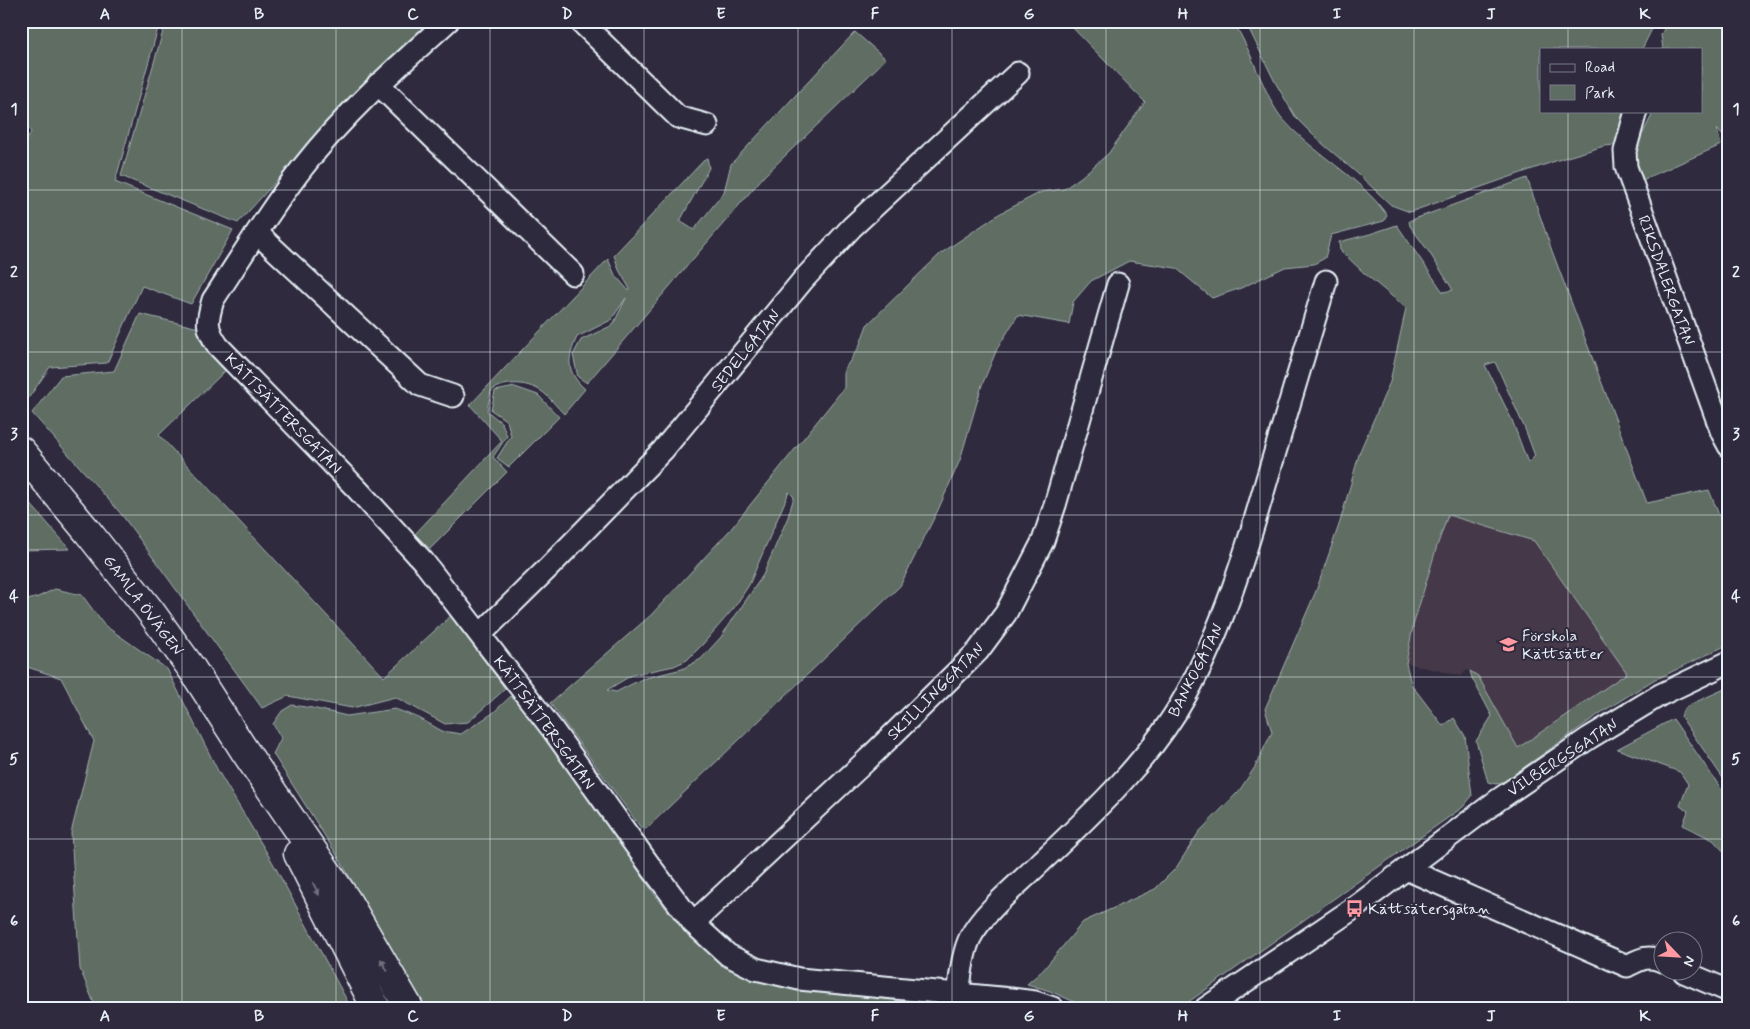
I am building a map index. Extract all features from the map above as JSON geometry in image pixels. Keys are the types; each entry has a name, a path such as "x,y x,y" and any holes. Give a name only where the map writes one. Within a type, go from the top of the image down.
{"main road":[{"name":"GAMLA ÖVÄGEN","path":"21,451 151,612 192,669 244,750 347,901 409,1008"},
{"name":"GAMLA ÖVÄGEN","path":"256,767 376,1008"}],"street":[{"name":"KÄTTSÄTTERSGATAN","path":"448,21 378,84 302,167 213,300 207,319 210,333 218,346 404,539 481,634 693,923 728,955 756,969 799,979 1035,1002 1053,1008"},
{"path":"580,21 678,117 707,125"},
{"name":"SEDELGATAN","path":"481,634 663,450 803,280 852,227 1018,74"},
{"path":"378,84 573,274"},
{"name":"RIKSDALERGATAN","path":"1636,112 1625,151 1626,167 1722,433 1729,446"},
{"path":"257,233 420,385 453,396"},
{"name":"BANKOGATAN","path":"958,994 963,961 970,938 983,918 1068,837 1120,784 1141,759 1186,696 1229,598 1255,520 1326,281"},
{"name":"SKILLINGGATAN","path":"693,923 968,661 978,651 1006,613 1046,532 1118,284"},
{"name":"VILBERGSGATAN","path":"1206,1008 1354,908 1498,800 1589,738 1660,695 1729,662"},
{"path":"1406,869 1627,966 1643,958 1652,959"},
{"path":"1702,980 1729,991"}],"shaded area":[{"name":"Förskola Kättsätter","path":"1448,515 1534,541 1627,673 1518,748 1478,676 1467,670 1461,676 1406,663 1413,626"}],"green space":[{"path":"21,21 160,21 115,182 233,230 191,304 142,286 107,363 50,367 21,409 21,150 31,132 21,119"},
{"path":"166,21 435,21 373,75 238,223 121,176"},
{"path":"1066,21 1233,21 1277,112 1293,130 1363,188 1387,215 1384,221 1331,235 1325,258 1314,264 1285,267 1241,288 1212,298 1176,268 1129,261 1091,281 1073,302 1069,324 1018,315 997,349 982,385 960,460 938,510 900,586 646,829 641,828 550,703 651,615 730,530 844,388 844,370 859,347 867,325 940,254 999,214 1041,192 1064,189 1081,177 1108,154 1145,102","holes":["789,492 794,497 788,517 763,575 721,637 701,659 682,669 642,679 616,692 607,690 632,675 674,666 687,660 702,645 734,608 749,585"]},
{"path":"1245,21 1656,21 1642,48 1540,48 1540,112 1623,112 1624,125 1617,145 1604,146 1564,158 1410,212 1391,205 1317,139 1296,118 1275,82"},
{"path":"1668,21 1729,21 1729,143 1717,129 1721,145 1640,181 1635,156 1638,143 1654,112 1702,112 1702,48 1663,48 1661,35"},
{"path":"855,32 886,59 764,176 587,383 578,377 573,355 581,340 613,325 626,298 611,320 577,337 571,352 570,365 574,377 585,389 564,414 544,393 532,386 510,384 497,387 491,391 487,411 502,423 507,436 493,457 507,472 430,549 415,534 502,441 470,405 608,259 615,275 629,291 630,289 619,270 614,255 707,157 709,168 680,221 694,230 724,192 731,164"},
{"path":"1527,178 1552,251 1647,503 1709,490 1729,540 1729,644 1655,679 1602,712 1505,781 1496,784 1488,782 1476,741 1492,716 1470,671 1478,676 1518,748 1627,673 1534,541 1448,515 1413,626 1406,663 1411,684 1443,726 1454,718 1465,736 1472,796 1463,807 1180,1008 1083,1008 1079,1004 1050,991 1027,984 1043,970 1083,922 1155,889 1176,868 1199,832 1239,791 1255,767 1272,732 1265,709 1316,591 1340,522 1360,451 1390,382 1406,308 1340,250 1339,242 1397,225 1443,292 1453,290 1410,226 1409,221","holes":["1495,362 1535,456 1528,463 1512,420 1485,365"]},
{"path":"140,314 199,328 212,356 225,371 159,435 384,677 454,613 505,689 468,722 445,724 395,697 352,708 288,696 262,708 122,515 32,413 61,376 114,371"},
{"path":"515,387 538,395 559,417 509,467 497,458 511,436 507,421 491,410 495,391"},
{"path":"21,493 70,549 21,550"},
{"path":"55,589 82,595 104,625 167,669 218,771 273,863 351,1008 96,1008 80,969 71,833 94,741 61,678 21,665 21,602"},
{"path":"1729,687 1729,787 1681,717 1683,710 1689,705"},
{"path":"512,695 553,746 655,895 688,935 725,966 771,984 838,993 992,1008 426,1008 337,855 273,754 281,738 273,724 282,711 292,705 347,716 395,709 419,718 442,731 461,734 493,713"},
{"path":"1673,719 1729,800 1729,857 1713,840 1683,825 1688,811 1680,806 1688,784 1680,772 1617,749"}],"place":[{"name":"Förskola Kättsätter","path":"1508,644"},
{"name":"Kättsätersgatan","path":"1354,908"}]}
